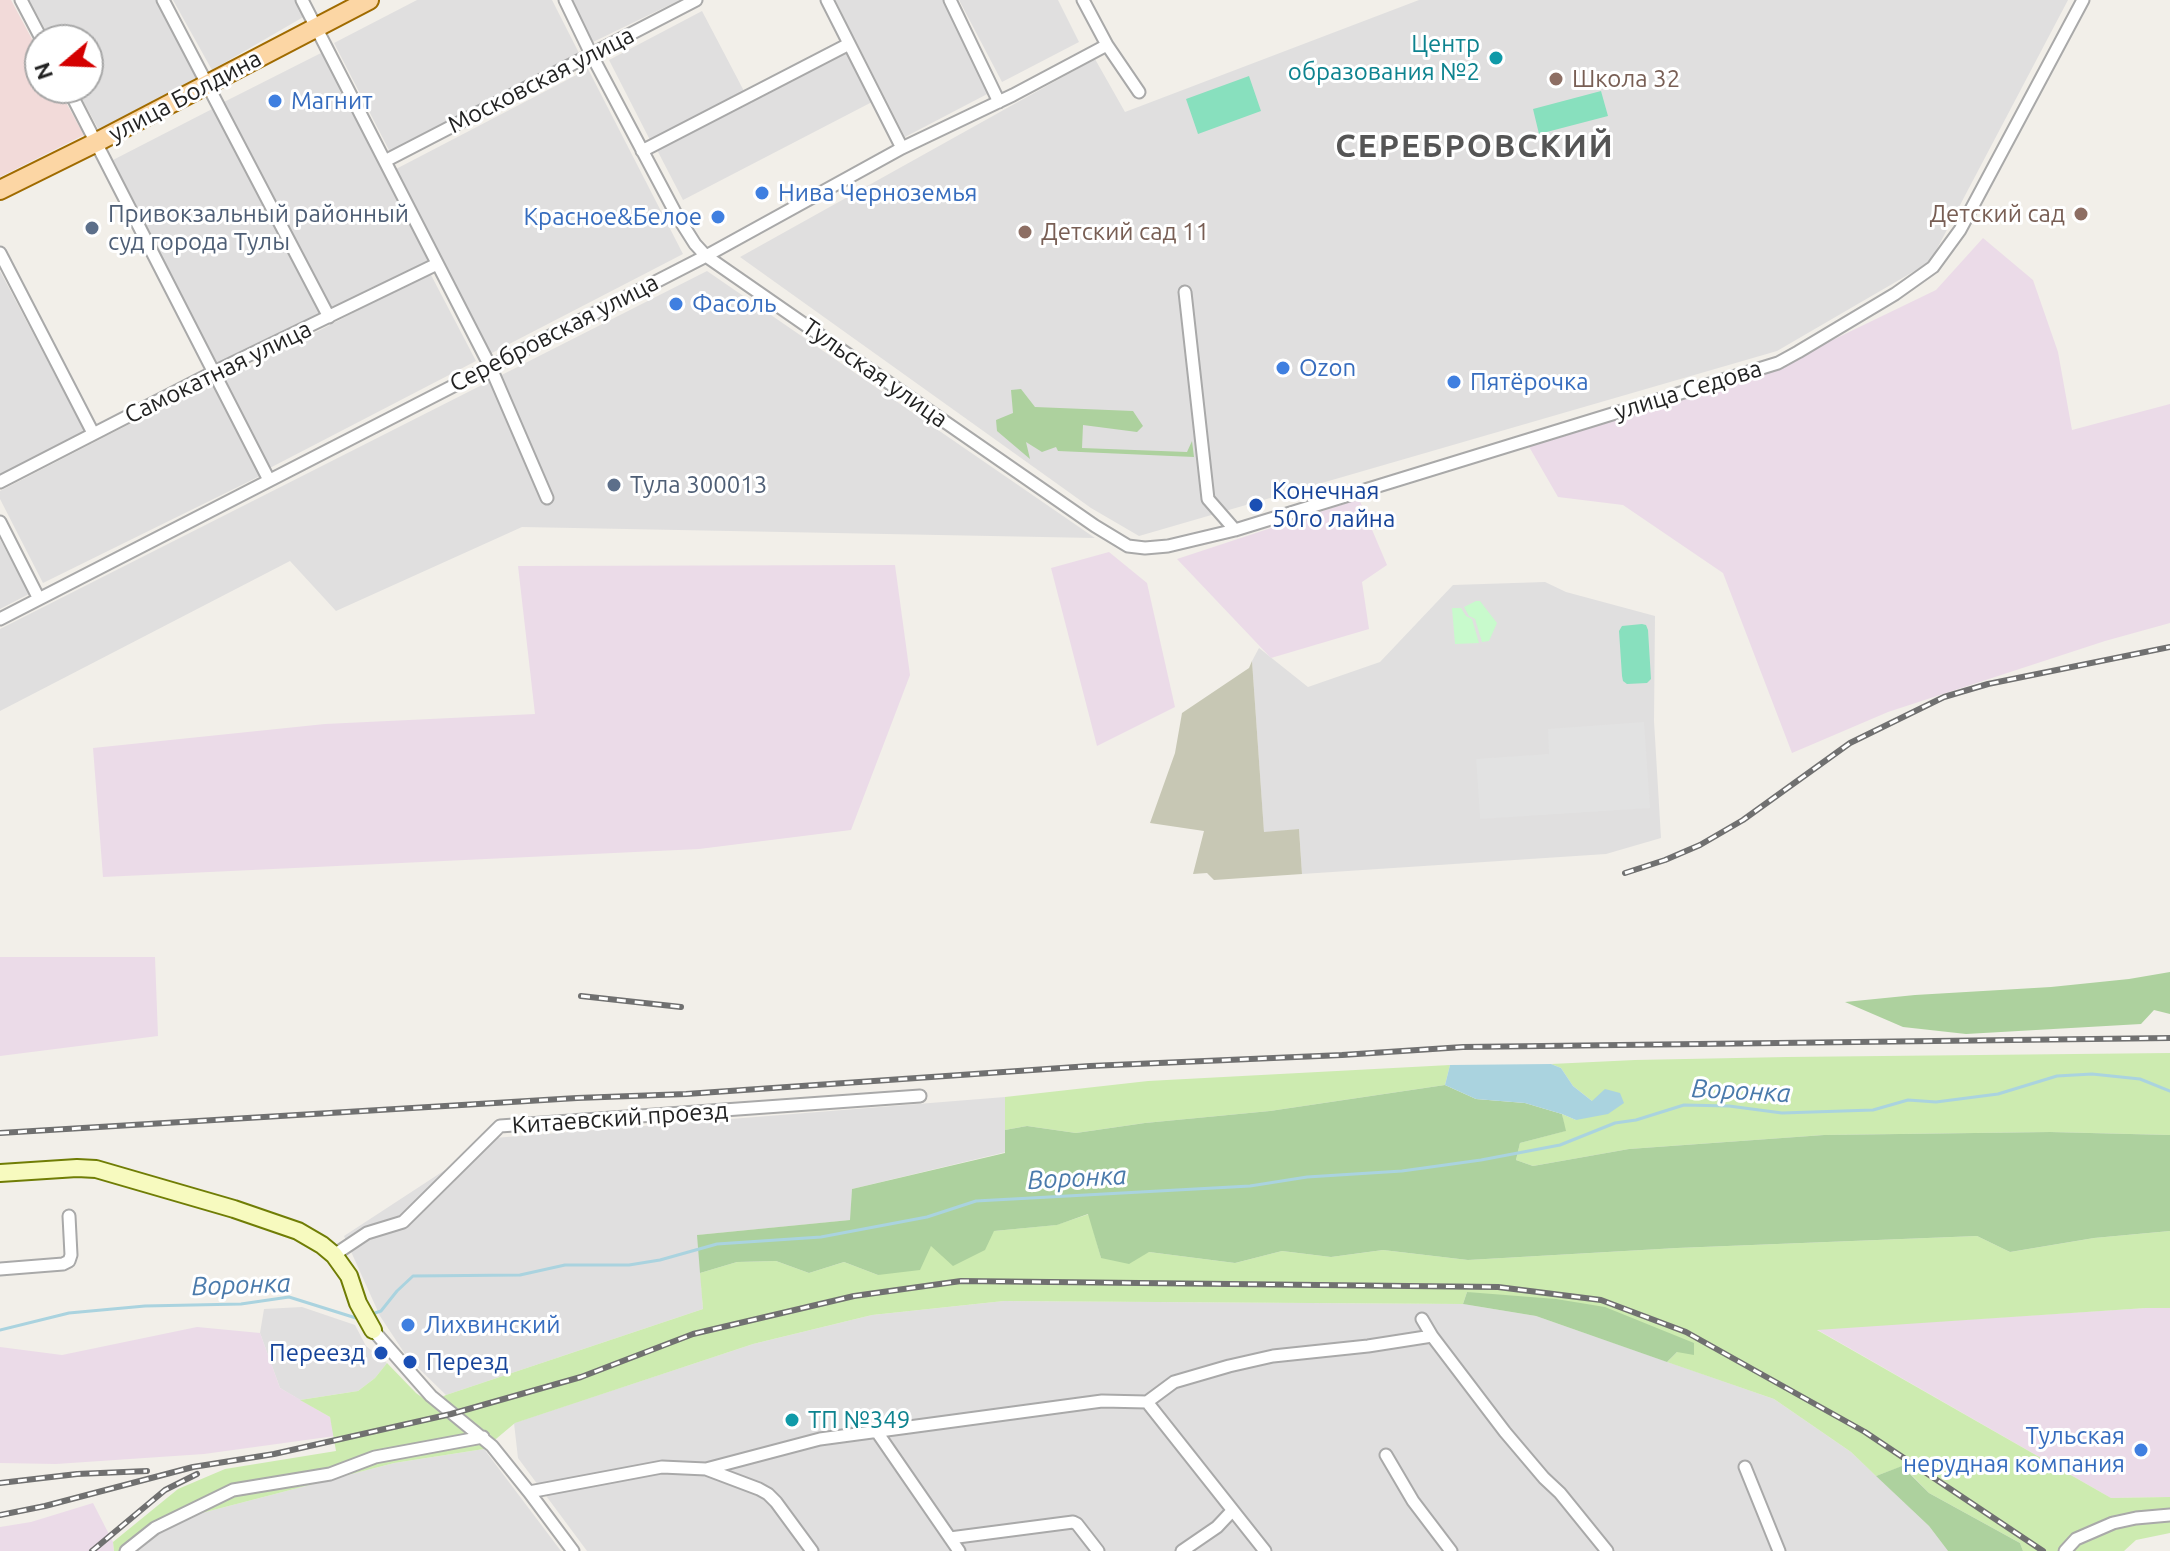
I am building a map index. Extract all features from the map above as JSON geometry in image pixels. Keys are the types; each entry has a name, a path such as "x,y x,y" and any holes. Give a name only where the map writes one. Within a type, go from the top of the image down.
{"main road":[{"name":"улица Болдина","path":"0,190 369,0"}],"street":[{"path":"21,0 34,24"},
{"path":"163,0 329,317"},
{"path":"302,0 490,366 547,498"},
{"name":"Тульская улица","path":"565,0 676,214 706,256 1014,472 1128,546"},
{"name":"Московская улица","path":"385,161 696,0"},
{"path":"827,0 902,148"},
{"path":"950,0 999,102"},
{"path":"1083,0 1107,45 1139,92"},
{"name":"улица Седова","path":"1128,546 1168,546 1235,530 1778,363 1895,294 1933,267 1960,230 2083,0"},
{"path":"642,151 849,44"},
{"name":"Серебровская улица","path":"0,619 706,256 902,148 999,102 1107,45"},
{"path":"77,104 269,480"},
{"path":"0,253 93,433"},
{"name":"Самокатная улица","path":"0,482 214,372 437,264"},
{"path":"1185,292 1208,499 1235,530"},
{"path":"0,522 39,599"},
{"name":"Китаевский проезд","path":"334,1255 367,1233 403,1222 500,1126 920,1096"},
{"path":"0,1173 96,1169 287,1227 310,1237 334,1255 349,1276 358,1303 373,1330 422,1388 483,1437 573,1551"},
{"path":"0,1269 69,1261 69,1216"},
{"path":"1422,1319 1514,1443 1607,1551"},
{"path":"529,1492 662,1467 706,1469 801,1443 1102,1401 1147,1402 1163,1388 1179,1380 1260,1359 1432,1336"},
{"path":"1147,1402 1265,1551"},
{"path":"877,1432 959,1551"},
{"path":"126,1551 155,1528 233,1490 330,1474 375,1457 483,1437"},
{"path":"1386,1455 1413,1501 1451,1551"},
{"path":"1745,1467 1779,1551"},
{"path":"706,1469 768,1494 812,1551"},
{"path":"1182,1551 1217,1527 1232,1511"},
{"path":"2065,1551 2076,1539 2113,1523 2170,1515"},
{"path":"950,1538 1073,1522 1098,1551"}],"shaded area":[{"path":"0,0 11,0 24,24 24,104 67,104 84,135 0,177"},
{"path":"29,0 157,0 198,77 100,132 85,104 104,104 104,24 42,24"},
{"path":"173,0 297,0 305,16 212,70"},
{"path":"417,0 552,0 579,53 390,152 334,43"},
{"path":"572,0 680,0 593,42"},
{"path":"835,0 946,0 993,91 905,137"},
{"path":"959,0 1058,0 1079,42 1002,82"},
{"path":"1419,0 2068,0 1930,262 1777,351 1139,536 1091,508 740,257 1095,59 1125,112"},
{"path":"702,11 745,93 651,142 609,60"},
{"path":"845,50 872,102 683,200 656,148"},
{"path":"323,52 430,260 333,310 224,102"},
{"path":"588,69 683,254 488,355 396,169"},
{"path":"216,107 324,313 217,364 113,160"},
{"path":"1983,238 2033,280 2058,352 2072,430 2170,404 2170,623 1888,712 1792,753 1723,573 1623,505 1558,497 1528,445 1669,404 1816,348 1936,290"},
{"path":"0,271 85,432 0,476"},
{"path":"707,271 1095,538 522,527 336,611 290,561 0,711 0,629"},
{"path":"430,273 476,361 266,470 220,382"},
{"path":"211,382 260,476 43,583 0,499 0,491"},
{"path":"1359,499 1387,565 1362,582 1369,629 1271,658 1177,559"},
{"path":"0,539 29,594 0,609"},
{"path":"1109,552 1147,583 1175,707 1097,746 1051,568"},
{"path":"895,565 910,675 851,830 699,849 103,877 93,748 325,724 535,714 518,566"},
{"path":"1545,582 1566,592 1655,616 1654,721 1661,838 1606,854 1302,874 1299,829 1264,833 1252,661 1259,648 1308,687 1380,662 1453,585"},
{"path":"1252,661 1264,832 1299,829 1302,874 1214,880 1207,873 1193,874 1204,831 1150,823 1175,753 1182,713 1249,668"},
{"path":"1644,722 1650,808 1480,819 1476,759 1549,754 1548,729"},
{"path":"0,957 155,957 158,1036 0,1056"},
{"path":"1005,1097 1006,1152 852,1189 851,1220 698,1235 703,1309 446,1395 407,1357 380,1316 344,1236 494,1138"},
{"path":"1004,1301 1463,1304 1536,1316 1774,1399 1851,1452 1929,1526 1948,1551 587,1551 518,1458 514,1423 753,1344 872,1315"},
{"path":"302,1307 355,1325 366,1346 387,1363 375,1378 358,1391 300,1400 280,1388 260,1333 264,1309"},
{"path":"2170,1308 2170,1497 2111,1498 1816,1329"},
{"path":"197,1327 260,1333 280,1388 330,1417 335,1436 204,1454 56,1464 0,1463 0,1347 62,1355"},
{"path":"484,1449 561,1551 119,1551 148,1527 394,1463"},
{"path":"93,1503 113,1542 114,1551 0,1551 0,1527 31,1522"}],"green space":[{"path":"1249,76 1261,111 1198,134 1186,99"},
{"path":"1601,91 1608,116 1539,134 1533,109"},
{"path":"1021,389 1035,407 1133,411 1143,426 1137,432 1083,425 1082,448 1187,452 1192,441 1194,457 1058,451 1056,447 1042,452 1026,442 1030,459 997,431 996,420 1013,413 1011,390"},
{"path":"1480,601 1497,623 1489,641 1482,642 1475,619 1464,607"},
{"path":"1452,608 1461,608 1472,619 1479,643 1455,644"},
{"path":"1642,624 1648,630 1651,679 1647,683 1627,684 1622,676 1619,631 1622,626"},
{"path":"2170,972 2170,1014 2154,1010 2141,1024 1966,1034 1903,1027 1845,1002 2051,987"},
{"path":"2170,1053 2170,1135 2050,1132 1824,1135 1629,1149 1533,1166 1516,1160 1520,1143 1565,1131 1562,1114 1576,1120 1592,1101 1573,1086 1561,1068 1551,1064 1787,1057"},
{"path":"1450,1065 1445,1085 1270,1111 1076,1133 1027,1126 1005,1130 1005,1097 1148,1081"},
{"path":"1445,1085 1476,1099 1525,1103 1562,1114 1566,1131 1520,1143 1516,1160 1533,1166 1629,1149 1824,1135 2050,1132 2170,1135 2170,1231 2094,1238 2010,1252 1977,1236 1468,1260 1383,1250 1331,1257 1282,1251 1235,1263 1149,1252 1129,1264 1101,1258 1088,1214 1057,1225 994,1231 985,1250 953,1266 931,1246 920,1270 878,1275 844,1262 809,1273 776,1261 737,1262 700,1273 697,1235 850,1220 852,1189 1005,1153 1005,1130 1027,1126 1076,1133 1270,1111"},
{"path":"1089,1214 1101,1258 1149,1252 1235,1263 1282,1251 1331,1257 1383,1250 1468,1260 1977,1236 2010,1252 2094,1238 2170,1231 2170,1308 1817,1330 2111,1498 2170,1497 2170,1533 2136,1540 2124,1551 2023,1551 2020,1543 1929,1493 1903,1466 1876,1476 1851,1452 1774,1399 1667,1362 1677,1352 1467,1292 1463,1304 1004,1301 872,1315 753,1344 515,1423 484,1449 394,1463 148,1527 119,1551 114,1551 113,1542 178,1489 225,1469 336,1451 330,1417 300,1400 358,1391 375,1378 387,1363 430,1403 703,1309 700,1273 737,1262 776,1261 809,1273 844,1262 878,1275 931,1246 994,1231 1056,1225"},
{"path":"1467,1292 1556,1299 1605,1307 1694,1343 1694,1355 1677,1352 1667,1362 1536,1316 1463,1304"},
{"path":"1902,1466 1929,1493 2020,1543 2023,1551 1948,1551 1929,1526 1876,1476"}],"water":[{"path":"1551,1064 1561,1068 1573,1086 1592,1101 1605,1089 1620,1093 1624,1103 1608,1114 1576,1120 1525,1103 1476,1099 1445,1085 1450,1065"}],"waterway":[{"name":"Воронка","path":"372,1314 381,1311 413,1276 520,1275 565,1265 629,1265 717,1244 821,1237 927,1217 976,1201 1250,1186 1307,1177 1402,1171 1560,1145 1615,1123 1684,1105 1729,1106 1782,1113 1873,1110 1908,1100 1936,1102 1998,1094 2057,1076 2092,1074 2140,1079 2170,1091"},
{"name":"Воронка","path":"0,1330 69,1313 145,1306 241,1304 289,1297 361,1317"}],"railway":[{"path":"1625,873 1700,845 1743,820 1850,743 1944,697 1988,684 2170,647"},
{"path":"581,996 681,1007"},
{"path":"0,1133 686,1094 1090,1066 1463,1047 2170,1038"},
{"path":"0,1515 193,1467 274,1454 451,1414 581,1377 693,1334 854,1296 961,1281 1498,1287 1601,1300 1686,1332 1865,1432 2043,1551"},
{"path":"0,1483 77,1474 147,1471"},
{"path":"92,1551 165,1490 197,1474"}],"place":[{"name":"Центр образования №2","path":"1496,58"},
{"name":"Школа 32","path":"1556,79"},
{"name":"Магнит","path":"275,101"},
{"name":"Нива Черноземья","path":"762,193"},
{"name":"Детский сад","path":"2081,214"},
{"name":"Красное&Белое","path":"718,217"},
{"name":"Привокзальный районный суд города Тулы","path":"92,228"},
{"name":"Детский сад 11","path":"1025,232"},
{"name":"Фасоль","path":"676,304"},
{"name":"Ozon","path":"1283,368"},
{"name":"Пятёрочка","path":"1454,382"},
{"name":"Тула 300013","path":"614,485"},
{"name":"Конечная 50го лайна","path":"1256,505"},
{"name":"Лихвинский","path":"408,1325"},
{"name":"Переезд","path":"381,1353"},
{"name":"Перезд","path":"410,1362"},
{"name":"ТП №349","path":"792,1420"},
{"name":"Тульская нерудная компания","path":"2141,1450"}],"district":[{"name":"СЕРЕБРОВСКИЙ","path":"1475,146"}]}
